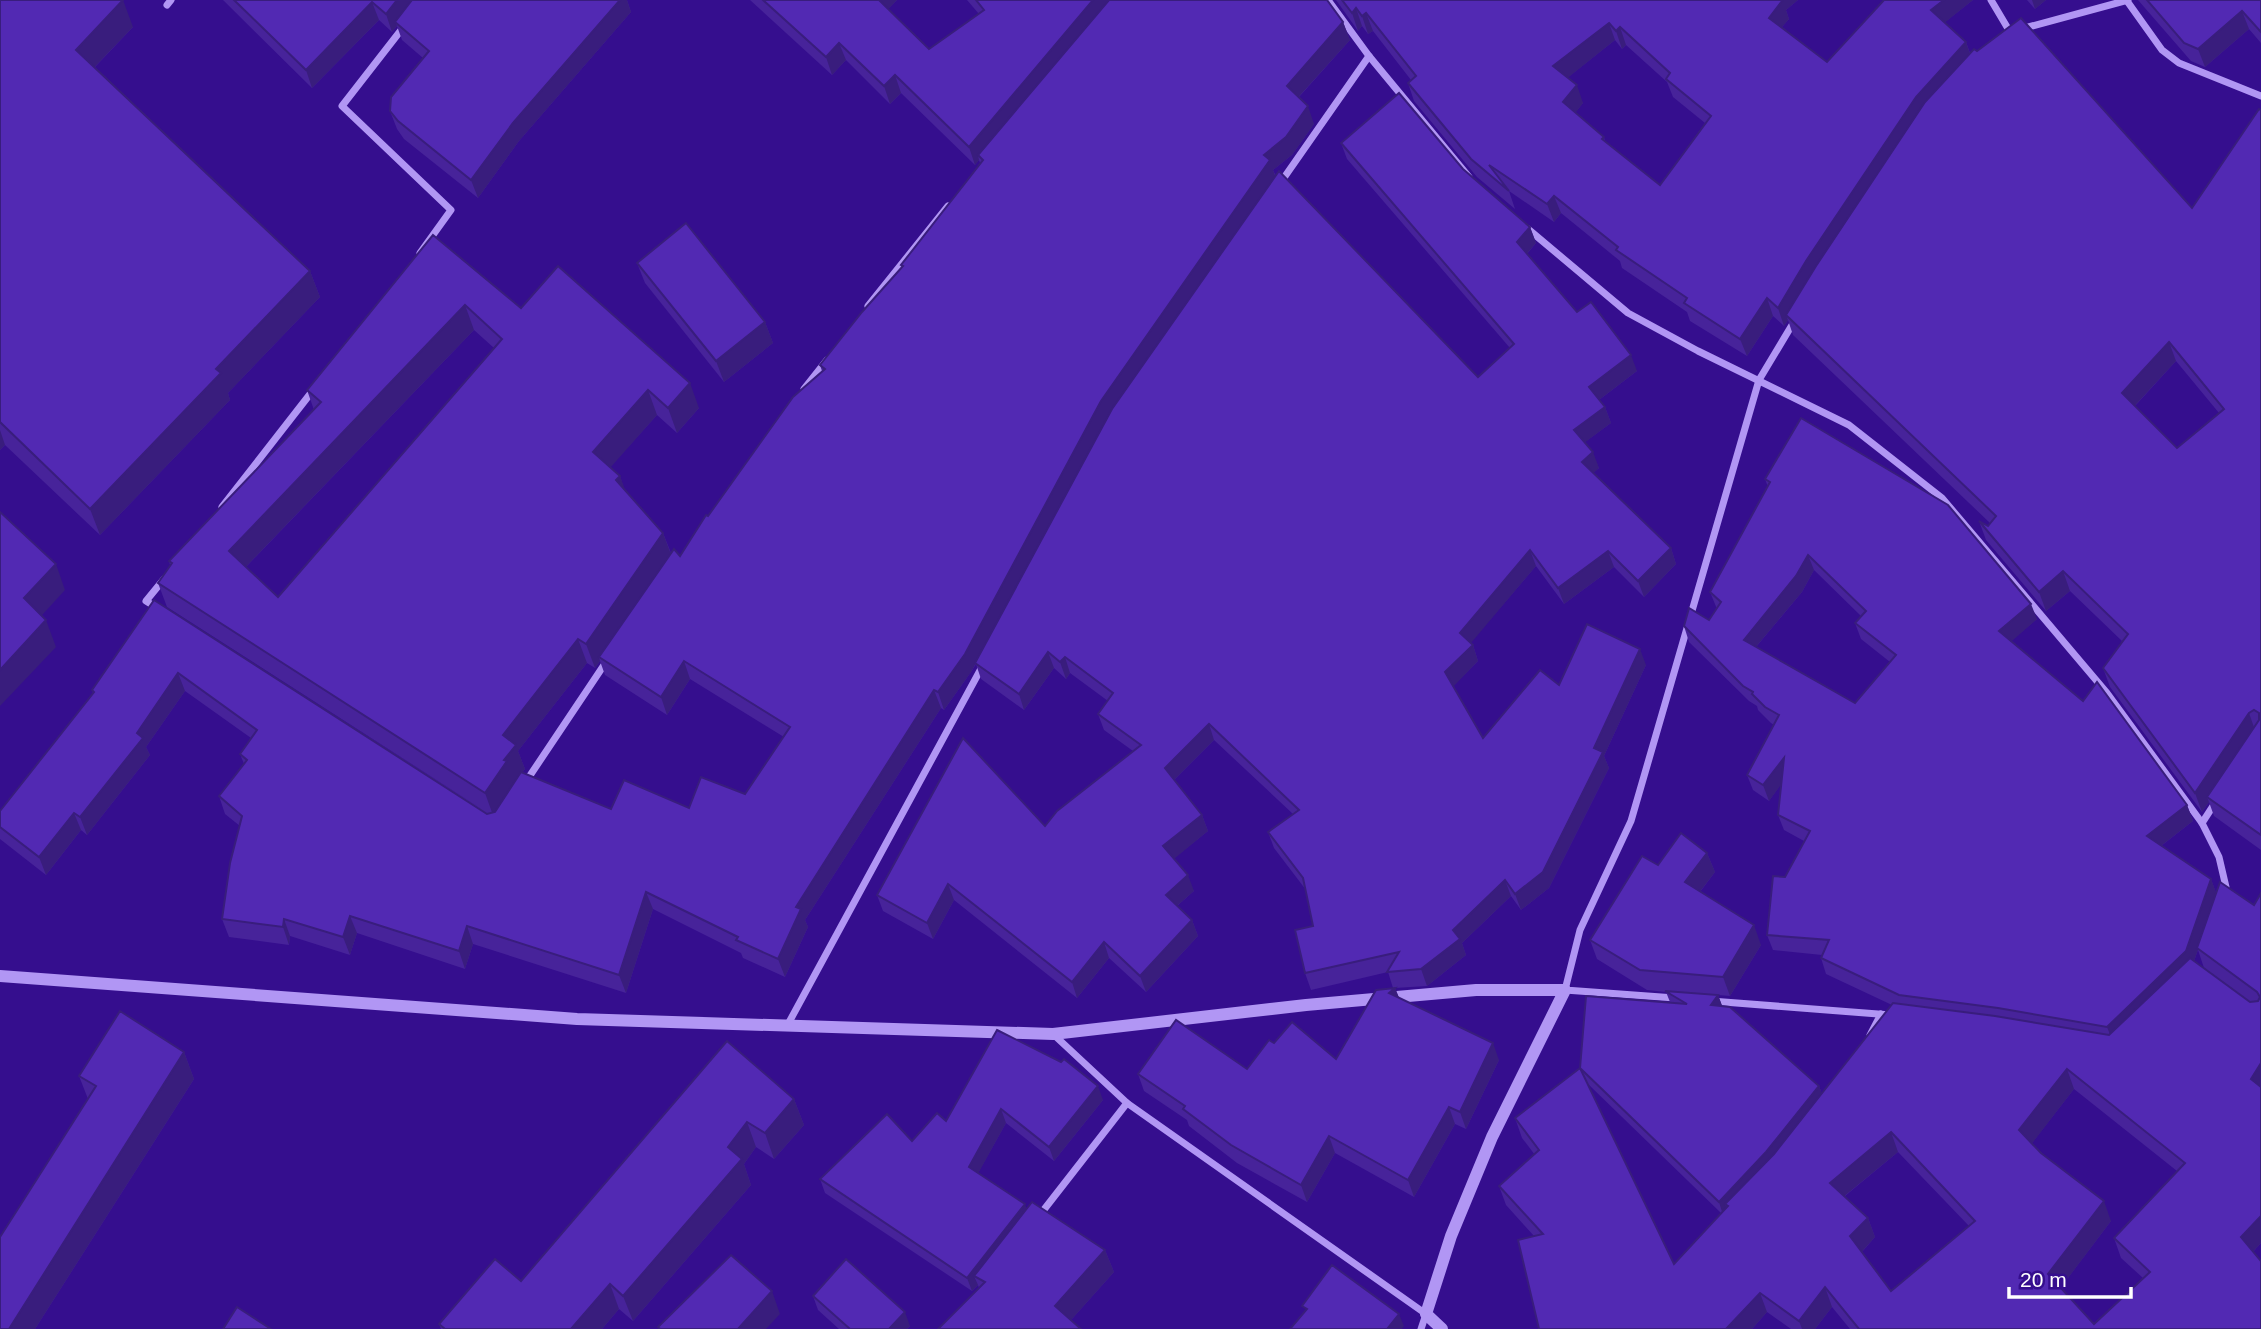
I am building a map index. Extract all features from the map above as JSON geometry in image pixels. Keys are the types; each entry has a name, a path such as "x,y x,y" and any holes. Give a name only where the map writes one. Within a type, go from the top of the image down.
{"street":[{"path":"1328,0 1368,56 1473,181"},
{"path":"1991,0 2010,32"},
{"path":"2001,41 2010,32 2128,0 2162,50 2179,63 2261,96"},
{"path":"408,21 342,106 452,210 413,262"},
{"path":"1273,193 1368,56"},
{"path":"866,309 951,202"},
{"path":"1519,221 1628,313 1698,351 1849,425 1942,498 2107,692 2202,823 2219,858 2226,887 2222,899"},
{"path":"1421,1329 1451,1236 1487,1150 1564,990 1580,930 1631,821 1759,380 1798,315"},
{"path":"799,396 833,353"},
{"path":"213,518 323,379"},
{"path":"169,616 146,601 171,570"},
{"path":"518,794 613,651"},
{"path":"788,1026 990,652"},
{"path":"2202,823 2224,791"},
{"path":"0,976 577,1020 1053,1034 1306,1005 1476,990 1564,990 1689,999"},
{"path":"1702,1000 1895,1016"},
{"path":"1864,1047 1881,1014"},
{"path":"1053,1034 1127,1103 1426,1314 1442,1329"},
{"path":"1035,1222 1127,1103"}],"building":[{"path":"0,0 123,0 76,50 310,271 216,369 221,373 90,509 0,422"},
{"path":"234,0 397,0 386,14 372,2 306,70"},
{"path":"412,0 620,0 513,123 471,180 398,121 390,111 391,97 429,51 395,22"},
{"path":"763,0 879,0 929,49 984,10 976,0 1093,0 969,147 895,75 884,86 839,43 826,57"},
{"path":"1109,0 1327,0 1343,22 1287,86 1308,106 1286,137 1264,155 1270,160 1101,401 965,654 938,692 934,690 796,907 801,909 778,959 646,892 619,975 467,926 459,951 350,916 343,937 284,919 283,927 222,919 230,863 242,816 219,796 247,760 240,754 257,730 178,673 137,733 143,738 80,817 74,813 39,857 0,827 0,811 94,692 92,690 154,600 487,814 495,812 521,772 611,809 624,780 689,808 701,777 745,794 790,727 684,661 661,697 599,657 674,549 680,556 706,515 708,516 793,397 825,369 820,365 903,266 901,265 983,160 978,155"},
{"path":"1342,0 1781,0 1769,18 1827,62 1884,0 1944,0 1931,10 1966,42 1916,97 1806,261 1778,308 1767,298 1740,339 1684,303 1687,298 1616,250 1618,247 1554,196 1547,204 1489,165 1509,191 1471,159 1408,83 1416,76 1366,13 1362,16 1356,8 1352,13","holes":["1609,23 1616,31 1620,27 1670,73 1666,79 1711,116 1660,185 1602,139 1604,137 1563,102 1577,85 1553,66"]},
{"path":"2147,0 2261,0 2261,32 2242,11 2198,49 2184,43"},
{"path":"2021,18 2192,208 2259,109 2261,110 2261,835 2207,797 2259,720 2259,713 2254,710 2249,713 2195,793 2103,668 2128,634 2063,571 2039,592 1979,521 1988,526 1996,516 1786,315 1925,102 1974,49 1977,51","holes":["2169,342 2224,409 2177,448 2122,393"]},
{"path":"1399,93 1463,169 1530,227 1517,242 1577,312 1591,302 1631,355 1589,387 1605,407 1574,430 1593,452 1582,462 1671,548 1638,581 1608,551 1558,588 1530,550 1460,633 1473,645 1445,672 1483,738 1540,670 1559,685 1587,624 1640,649 1594,748 1603,752 1543,872 1515,894 1505,880 1453,930 1460,939 1421,969 1387,972 1399,952 1305,973 1295,930 1313,926 1303,878 1268,832 1299,810 1209,724 1165,768 1202,815 1163,846 1188,875 1166,895 1192,920 1140,976 1104,942 1072,982 948,884 927,923 877,895 963,738 1045,826 1057,811 1141,745 1098,714 1113,693 1065,657 1060,662 1048,652 1019,694 975,663 1112,409 1279,171 1478,377 1514,344 1341,143"},
{"path":"686,223 765,322 716,361 637,263"},
{"path":"433,235 521,308 558,266 690,383 668,408 648,390 593,452 620,476 616,480 663,533 586,644 578,639 503,735 516,745 485,793 158,583 172,563 169,561 321,402 307,390","holes":["465,305 502,339 278,597 229,551"]},
{"path":"1801,418 1948,505 2031,604 1999,631 2083,701 2097,682 2187,805 2147,836 2211,879 2186,951 2107,1027 1998,1008 1899,995 1821,958 1829,940 1767,935 1773,876 1785,877 1810,831 1778,815 1784,758 1763,785 1747,775 1779,715 1765,707 1753,692 1743,686 1684,626 1689,608 1709,620 1721,602 1710,592 1770,482 1765,479","holes":["1808,555 1866,611 1855,623 1896,655 1855,703 1744,640 1796,576"]},
{"path":"0,512 56,564 24,598 46,620 0,670"},
{"path":"1681,833 1707,853 1685,882 1754,925 1723,977 1640,970 1590,940 1642,856 1658,865"},
{"path":"2220,882 2254,905 2261,893 2261,1063 2251,1079 2261,1087 2261,1216 2241,1237 2261,1261 2261,1329 1859,1329 1825,1287 1799,1321 1760,1293 1726,1329 1539,1329 1518,1240 1543,1234 1499,1186 1539,1150 1515,1118 1580,1068 1674,1264 1728,1206 1725,1204 1774,1154 1893,1003 2109,1035 2190,958 2250,1002 2258,1001 2260,997 2257,992 2197,948","holes":["2067,1069 2185,1163 2114,1238 2150,1272 2094,1324 2048,1274 2104,1201 2041,1153 2019,1130","1891,1132 1975,1221 1891,1291 1850,1236 1868,1218 1830,1183"]},
{"path":"1395,988 1389,993 1493,1043 1460,1112 1449,1107 1408,1180 1329,1136 1301,1185 1231,1145 1183,1109 1185,1106 1138,1074 1176,1020 1247,1069 1269,1040 1274,1043 1292,1022 1336,1059 1376,990"},
{"path":"1665,991 1718,995 1711,1005 1730,1007 1819,1086 1766,1152 1719,1202 1580,1068 1586,996 1687,1004"},
{"path":"120,1011 184,1052 9,1329 0,1329 0,1237 96,1086 79,1076"},
{"path":"997,1030 1061,1062 1064,1059 1098,1086 1049,1147 1001,1109 969,1167 1025,1204 967,1278 820,1179 887,1114 912,1141 937,1113 946,1121"},
{"path":"727,1041 794,1099 765,1133 747,1122 728,1147 742,1159 623,1296 610,1284 571,1329 445,1329 439,1324 495,1259 521,1281"},
{"path":"1032,1202 1105,1250 1055,1306 1081,1329 938,1329 985,1282 974,1276"},
{"path":"731,1255 772,1291 738,1329 660,1329 658,1327"},
{"path":"846,1259 905,1312 889,1329 850,1329 813,1296"},
{"path":"1332,1265 1399,1314 1387,1329 1290,1329 1307,1309 1302,1306"},
{"path":"237,1307 271,1329 223,1329"}]}
